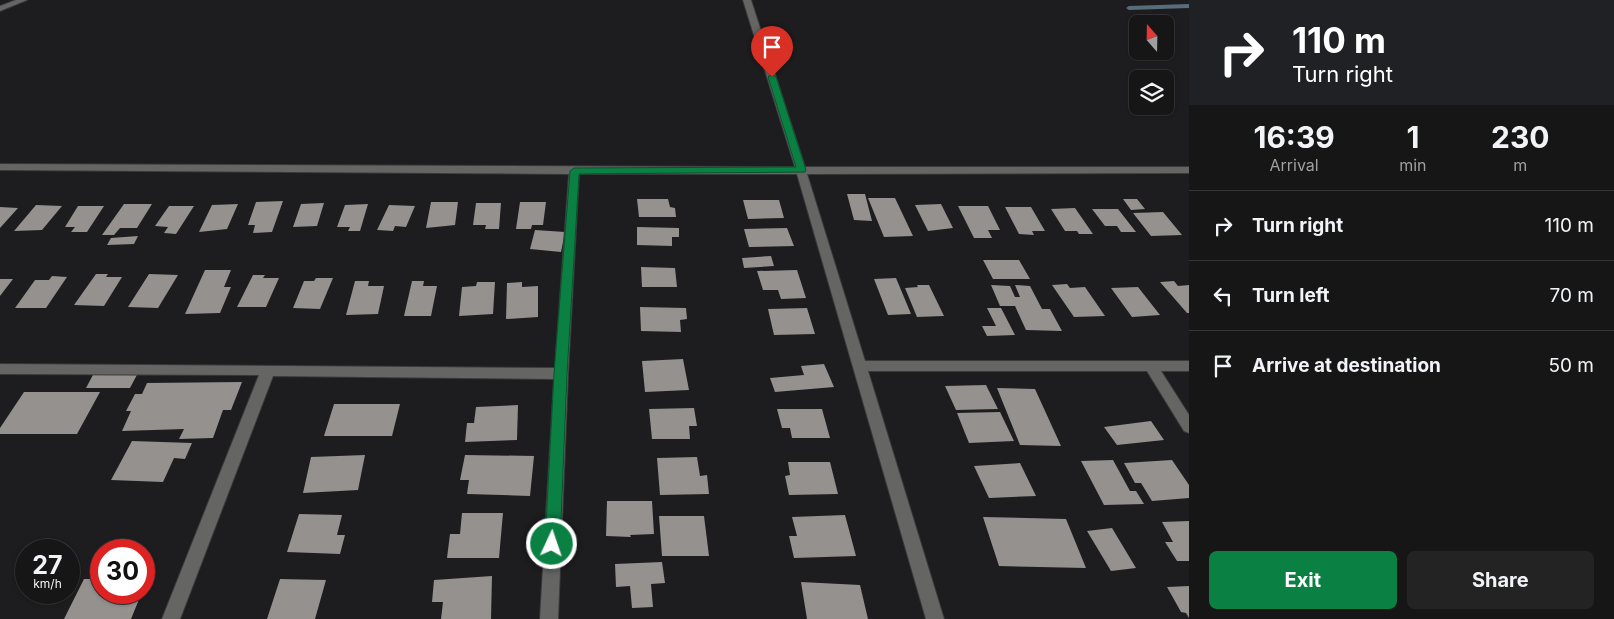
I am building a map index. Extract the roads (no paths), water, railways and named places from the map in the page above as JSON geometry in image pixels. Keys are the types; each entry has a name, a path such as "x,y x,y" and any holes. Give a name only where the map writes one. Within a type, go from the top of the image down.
{"street":[{"path":"0,9 23,0"},
{"path":"747,0 801,170 935,619"},
{"path":"0,166 574,171 1189,170"},
{"path":"549,619 561,374 574,171"},
{"path":"859,366 1189,366"},
{"path":"1150,366 1189,427"},
{"path":"0,369 561,374"},
{"path":"171,619 268,370"}],"waterway":[{"path":"1129,8 1189,6"}]}
